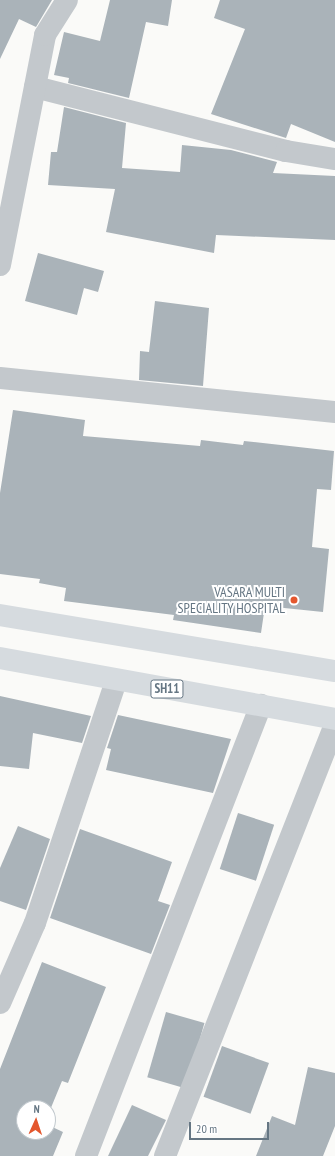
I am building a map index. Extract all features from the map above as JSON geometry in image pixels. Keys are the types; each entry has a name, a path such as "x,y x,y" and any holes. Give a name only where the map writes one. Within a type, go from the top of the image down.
{"main road":[{"path":"0,615 335,672"},
{"name":"SH11","path":"0,658 116,681 335,719"}],"street":[{"path":"0,265 45,35 67,0"},
{"path":"35,87 286,151 335,159"},
{"path":"0,378 335,412"},
{"path":"0,1003 35,923 116,681"},
{"path":"86,1156 261,705"},
{"path":"165,1156 335,725"}],"building":[{"path":"0,0 52,0 36,27 19,19 0,59"},
{"path":"110,0 172,0 168,26 146,22 129,98 68,83 69,78 54,75 64,32 100,41"},
{"path":"220,0 335,0 335,142 291,124 286,138 211,114 245,29 214,18"},
{"path":"64,107 126,123 122,168 180,172 182,145 231,150 277,162 273,173 335,176 335,240 216,235 214,253 106,232 115,189 48,185 51,152 57,152"},
{"path":"38,253 104,271 98,292 84,288 77,315 25,301"},
{"path":"155,301 209,308 203,386 139,380 140,351 149,352"},
{"path":"13,410 85,420 83,436 200,446 201,440 243,445 244,441 334,451 331,490 317,489 312,547 329,549 323,612 265,606 261,633 173,620 174,615 64,601 66,588 39,583 40,579 0,574 0,493"},
{"path":"0,696 91,716 82,743 33,733 29,769 0,766"},
{"path":"118,715 231,739 213,793 106,770 111,749 107,748"},
{"path":"238,813 274,825 256,881 220,869"},
{"path":"18,826 50,839 26,910 0,901 0,868"},
{"path":"80,829 172,862 158,901 170,905 151,954 50,918"},
{"path":"42,962 106,987 68,1083 62,1081 54,1100 16,1100 16,1140 56,1140 56,1129 63,1132 53,1156 0,1156 0,1069"},
{"path":"166,1012 204,1023 186,1088 147,1077"},
{"path":"222,1046 269,1063 251,1114 204,1097"},
{"path":"308,1067 335,1073 335,1126 323,1156 256,1156 272,1116 295,1125"},
{"path":"132,1105 166,1120 148,1156 108,1156"}],"place":[{"name":"VASARA MULTI SPECIALITY HOSPITAL","path":"294,600"}]}
